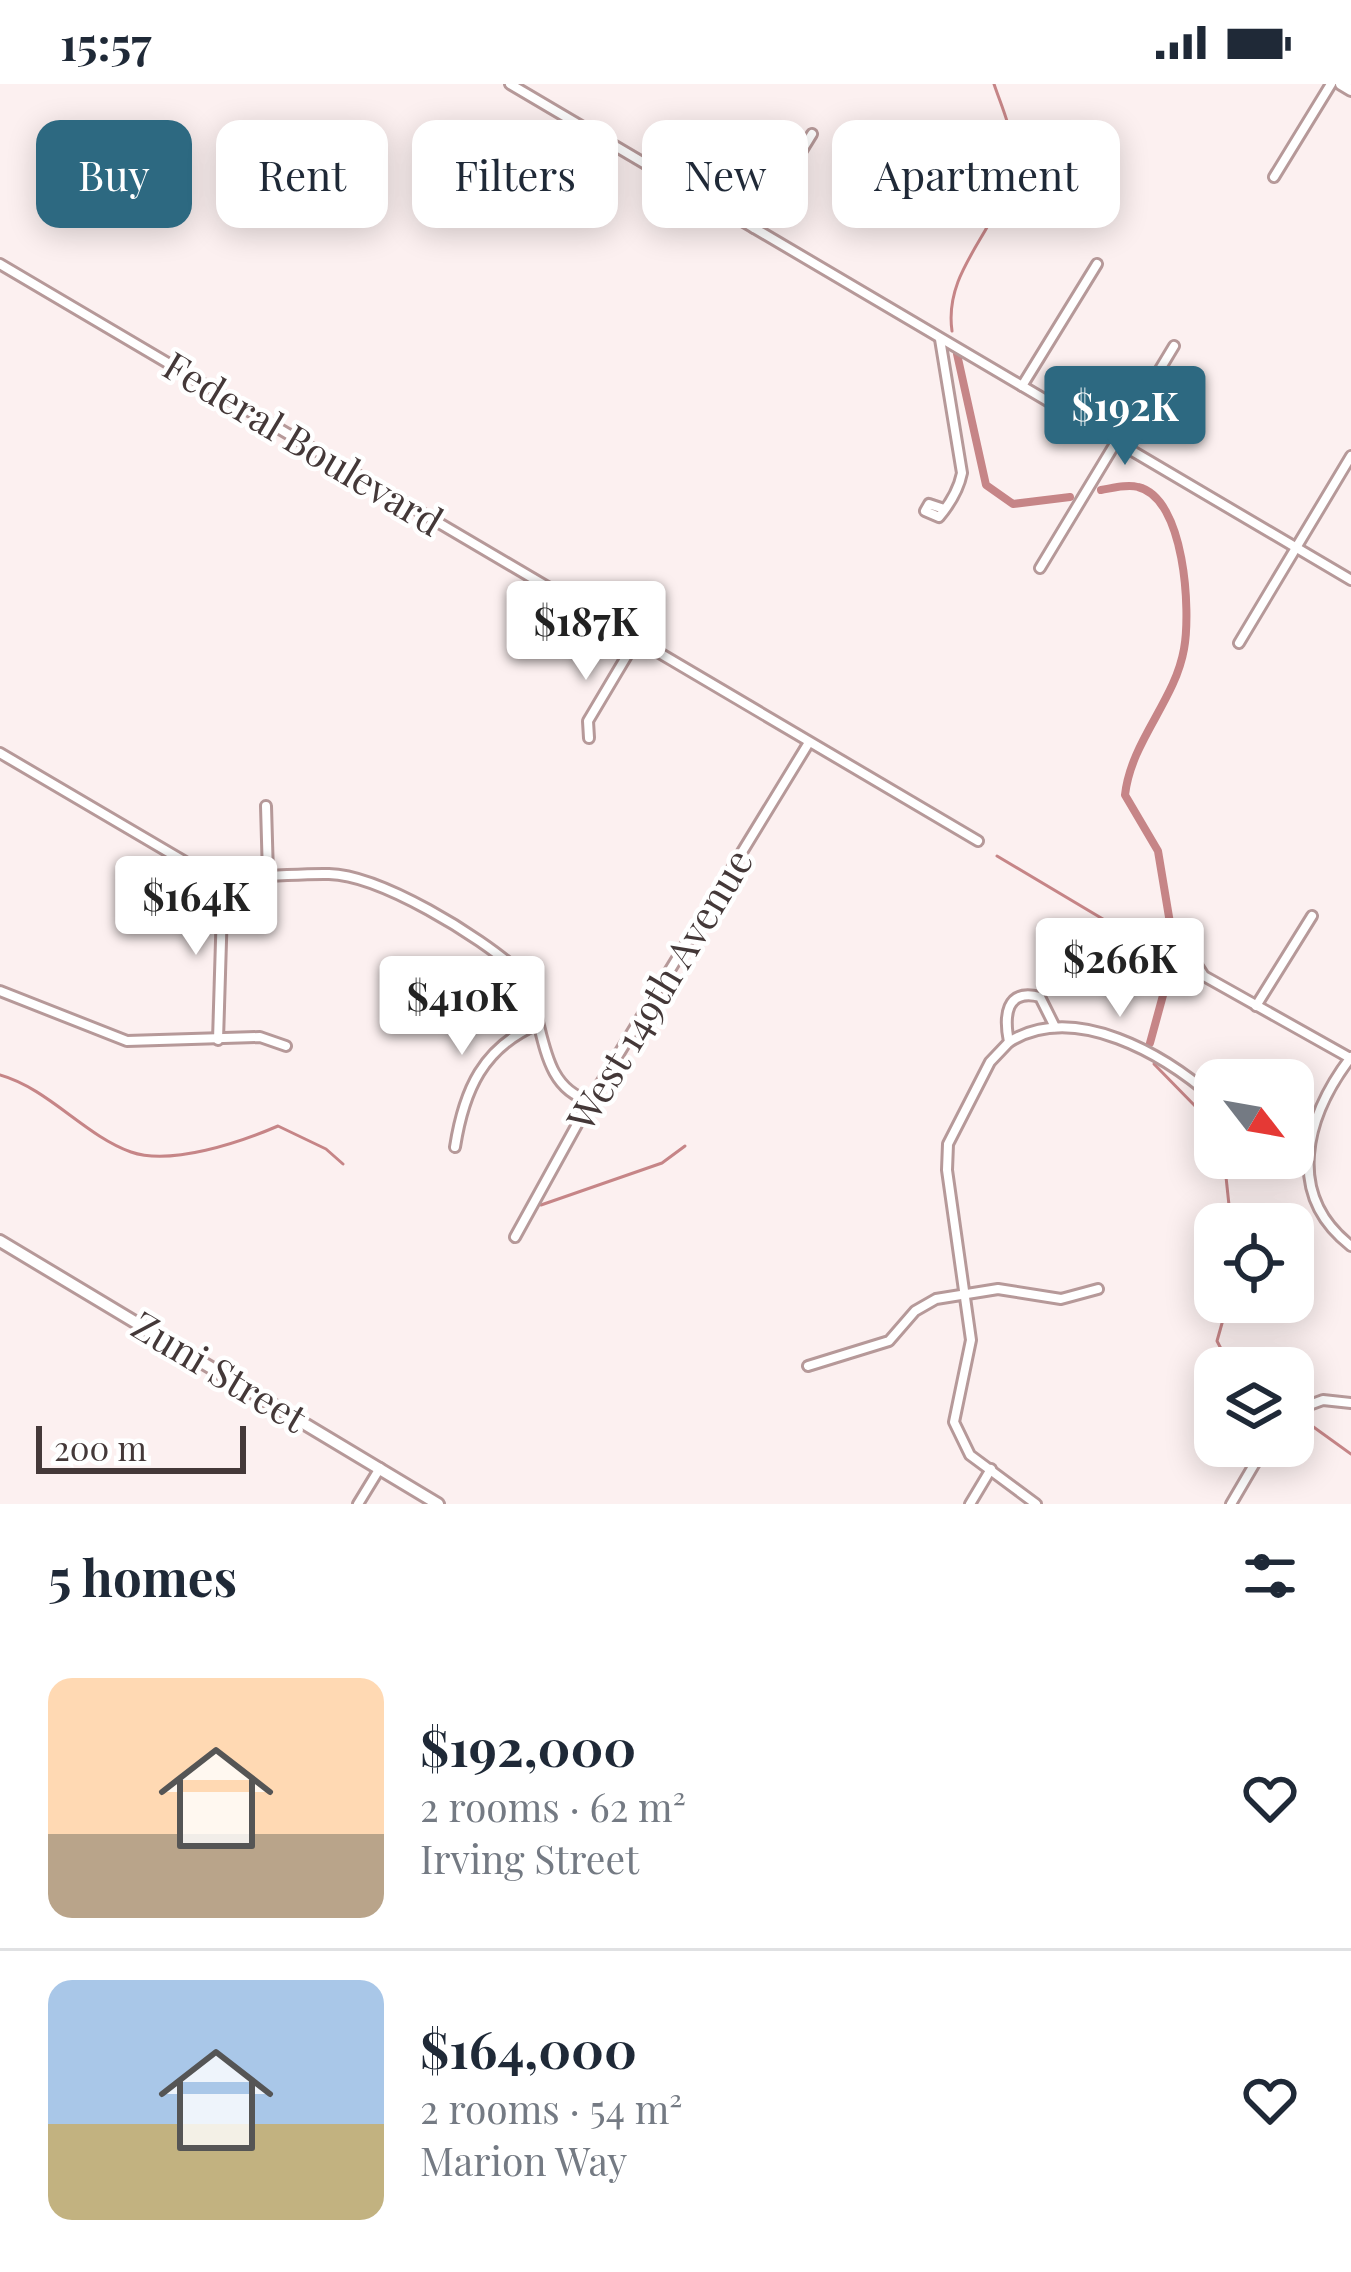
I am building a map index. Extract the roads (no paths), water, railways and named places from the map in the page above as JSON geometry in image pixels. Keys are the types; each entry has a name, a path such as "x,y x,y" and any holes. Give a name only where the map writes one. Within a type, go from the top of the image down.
{"street":[{"path":"510,84 642,162"},
{"path":"1274,177 1330,84"},
{"path":"1342,84 1351,90"},
{"path":"808,140 812,134"},
{"path":"754,228 1351,580"},
{"name":"Federal Boulevard","path":"0,264 978,841"},
{"path":"1022,386 1097,264"},
{"path":"940,338 962,473 944,509"},
{"path":"1040,568 1174,346"},
{"path":"1239,643 1351,456"},
{"path":"589,738 588,722 635,642"},
{"name":"West 149th Avenue","path":"514,1238 590,1101 808,744"},
{"path":"0,753 188,865 224,875 350,876 385,888 512,965 527,985 557,1078 590,1101"},
{"path":"266,806 268,875"},
{"path":"218,1040 224,875"},
{"path":"1256,1006 1312,916"},
{"path":"1192,959 1204,976 1350,1058 1314,1122"},
{"path":"0,991 127,1041 260,1036 286,1046"},
{"path":"1009,1042 1005,1014 1022,995 1046,1002 1055,1027"},
{"path":"455,1148 487,1057 505,1039 538,1024"},
{"path":"1036,1504 970,1455 956,1431 971,1340 947,1170 948,1144 990,1062 1009,1042 1055,1027 1150,1052 1194,1084"},
{"path":"1311,1179 1313,1195 1325,1219 1351,1246"},
{"name":"Zuni Street","path":"0,1241 438,1504"},
{"path":"808,1366 880,1346 922,1305 1004,1289 1061,1299 1098,1289"},
{"path":"1314,1403 1351,1403"},
{"path":"1231,1504 1253,1467"},
{"path":"358,1504 380,1468"},
{"path":"970,1504 991,1468"}],"waterway":[{"path":"952,331 957,283 1010,174 1011,140 994,84"},
{"path":"957,354 986,485 1013,504 1070,497"},
{"path":"1101,490 1134,486 1154,496 1175,533 1185,584 1186,632 1179,668 1135,757 1125,795 1158,851 1171,929 1168,977 1150,1043"},
{"path":"997,856 1170,959"},
{"path":"1154,1064 1194,1105"},
{"path":"0,1075 35,1091 131,1152 185,1154 278,1126 326,1149 343,1164"},
{"path":"541,1205 662,1163 685,1146"},
{"path":"1226,1179 1229,1203"},
{"path":"1220,1347 1222,1323"},
{"path":"1314,1427 1351,1454"}]}
